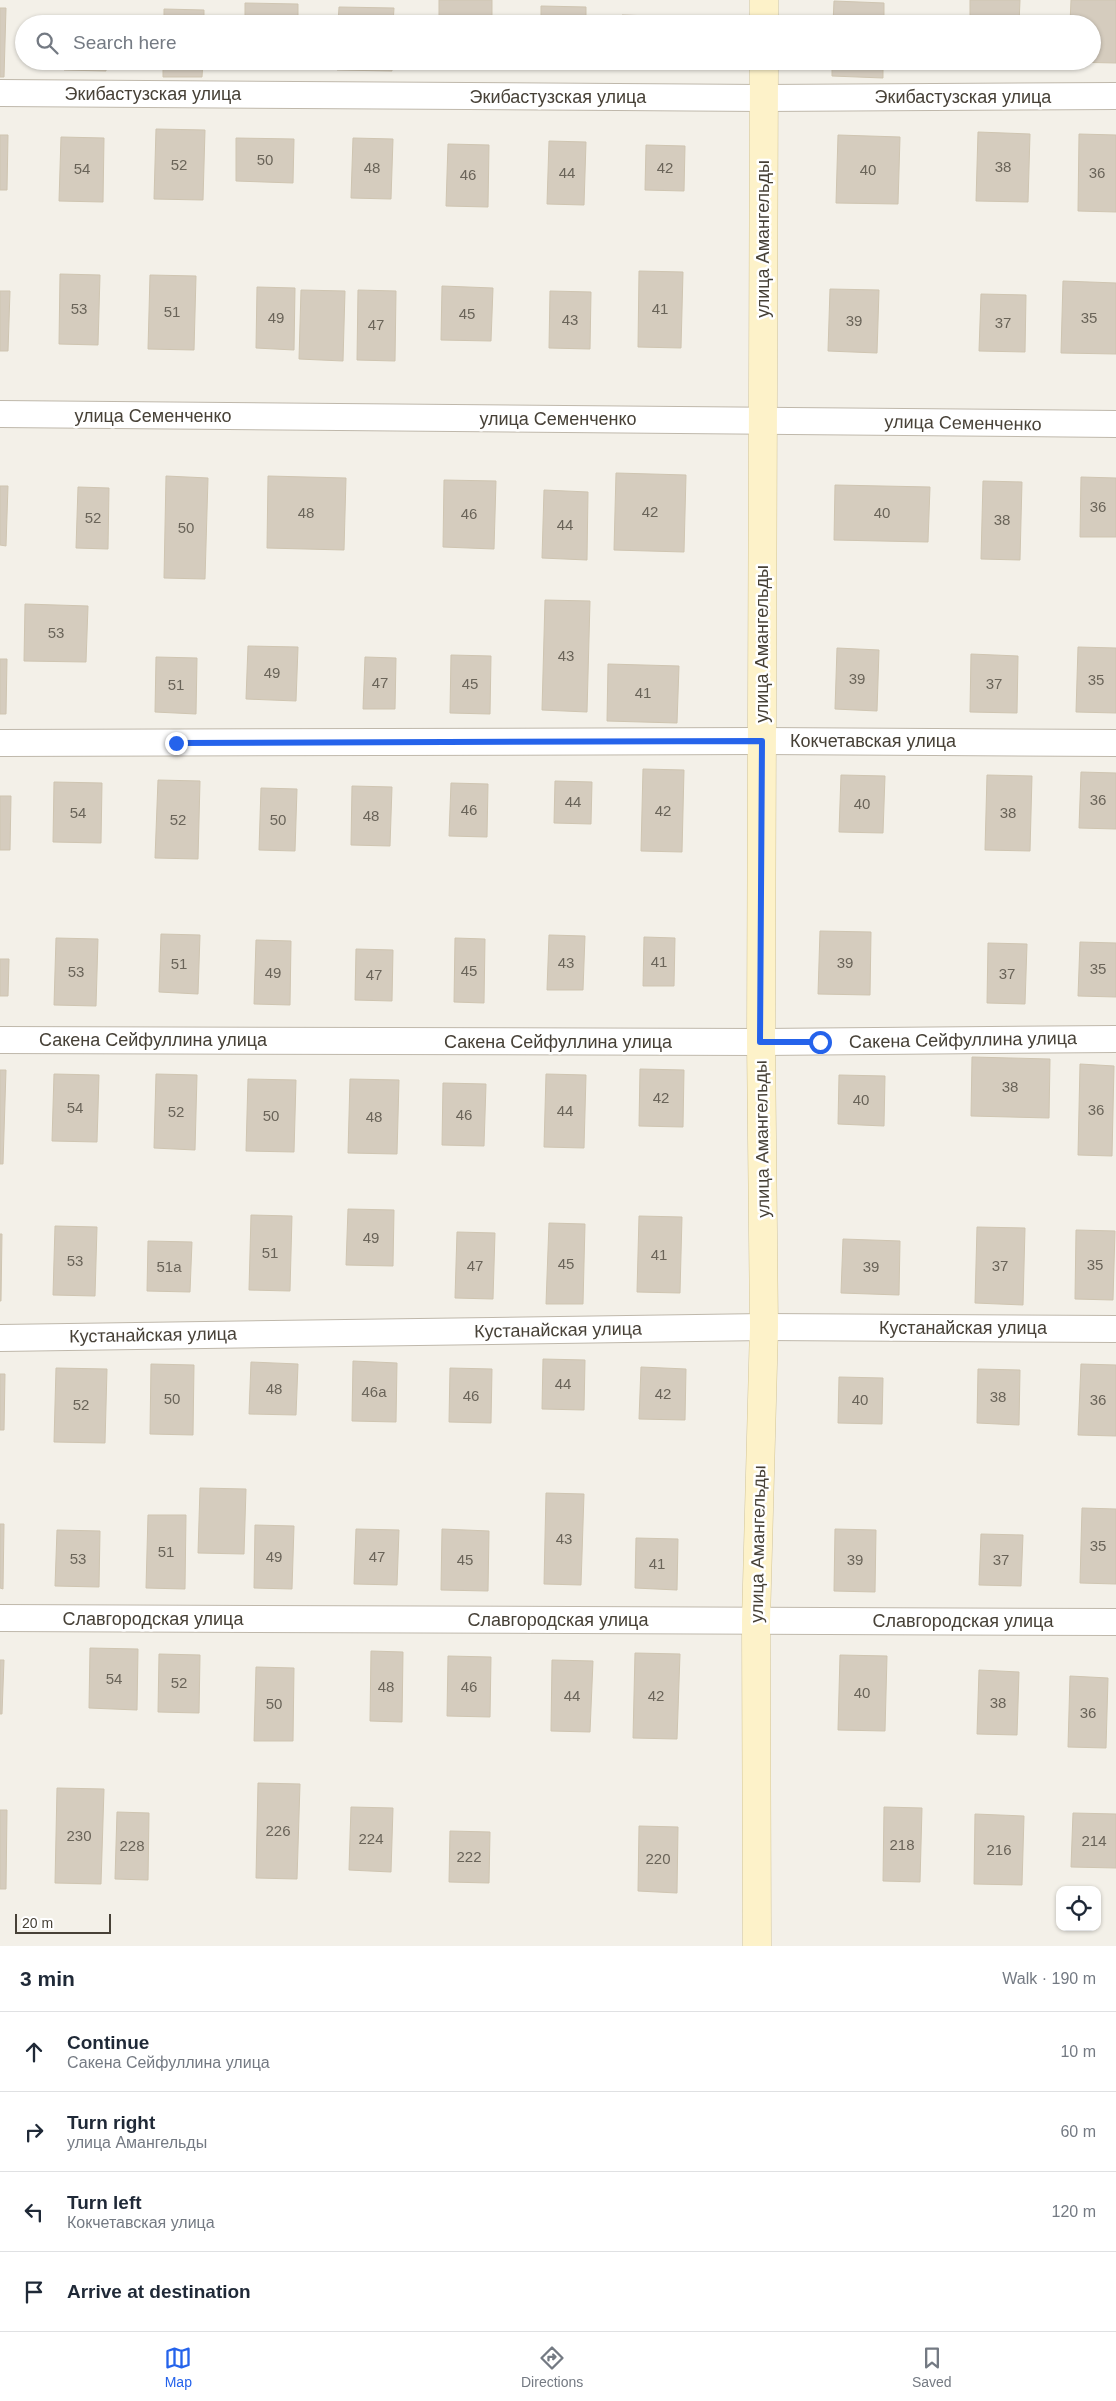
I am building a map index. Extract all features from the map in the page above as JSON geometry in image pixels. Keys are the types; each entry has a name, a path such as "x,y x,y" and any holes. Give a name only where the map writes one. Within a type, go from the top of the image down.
{"main road":[{"path":"764,0 764,15"},
{"name":"улица Амангельды","path":"758,1946 756,1621 764,1327 760,1042 764,70"}],"street":[{"name":"Экибастузская улица","path":"0,93 764,98 1116,96"},
{"name":"улица Семенченко","path":"0,414 1116,424"},
{"name":"Кокчетавская улица","path":"0,744 762,741 1116,743"},
{"name":"Сакена Сейфуллина улица","path":"0,1040 760,1042 1116,1039"},
{"name":"Кустанайская улица","path":"0,1338 764,1327 1116,1329"},
{"name":"Славгородская улица","path":"0,1618 1116,1622"}],"building":[{"path":"439,0 492,0 492,15 439,15"},
{"path":"970,0 1020,0 1019,15 970,15"},
{"path":"1071,0 1116,0 1116,63 1101,63 1101,15 1070,15"},
{"path":"834,1 884,3 884,15 833,15"},
{"path":"245,3 298,4 298,15 245,15"},
{"path":"541,6 586,7 586,15 541,15"},
{"path":"339,7 394,8 394,15 339,15"},
{"path":"0,8 6,8 4,77 0,77"},
{"path":"164,9 204,10 204,15 164,15"},
{"path":"64,70 106,70 106,71"},
{"path":"163,70 202,70 202,77 163,77"},
{"path":"337,70 392,70 392,71"},
{"path":"832,70 883,70 883,78 832,76"},
{"path":"156,129 205,130 203,200 154,199"},
{"path":"978,132 1030,134 1028,202 976,201"},
{"path":"1079,134 1116,135 1116,212 1078,211"},
{"path":"0,135 8,135 7,190 0,190"},
{"path":"838,135 900,137 898,204 836,203"},
{"path":"61,137 104,138 103,202 59,201"},
{"path":"236,138 294,139 293,183 236,181"},
{"path":"353,138 393,139 391,199 351,198"},
{"path":"549,141 586,142 584,205 547,204"},
{"path":"448,144 489,145 488,207 446,206"},
{"path":"646,145 685,146 684,191 645,190"},
{"path":"639,271 683,272 681,348 638,347"},
{"path":"60,274 100,275 98,345 59,344"},
{"path":"150,275 196,276 194,350 148,349"},
{"path":"1063,281 1116,283 1116,354 1061,353"},
{"path":"442,286 493,288 491,341 441,340"},
{"path":"257,287 295,288 294,350 256,348"},
{"path":"830,289 879,290 877,353 828,351"},
{"path":"301,290 345,291 343,361 299,359"},
{"path":"358,290 396,291 395,361 357,360"},
{"path":"0,291 10,291 8,351 0,351"},
{"path":"550,291 591,292 590,349 549,348"},
{"path":"981,294 1026,295 1025,352 979,351"},
{"path":"616,473 686,475 684,552 614,550"},
{"path":"166,476 208,478 205,579 164,578"},
{"path":"268,476 346,478 344,550 267,548"},
{"path":"1081,477 1116,478 1116,537 1080,537"},
{"path":"444,480 496,481 494,549 443,547"},
{"path":"983,481 1022,482 1020,560 981,559"},
{"path":"835,485 930,487 928,542 834,540"},
{"path":"0,486 8,486 6,546 0,545"},
{"path":"78,487 109,488 108,549 76,548"},
{"path":"544,490 588,492 587,560 542,558"},
{"path":"545,600 590,601 587,712 542,710"},
{"path":"25,604 88,606 86,662 24,661"},
{"path":"248,646 298,647 296,701 246,699"},
{"path":"1078,647 1116,648 1116,713 1076,712"},
{"path":"837,648 879,650 877,711 835,709"},
{"path":"971,654 1018,656 1017,713 970,712"},
{"path":"451,655 491,656 490,714 450,713"},
{"path":"156,657 197,658 196,714 155,712"},
{"path":"365,657 396,658 395,709 363,709"},
{"path":"0,659 7,659 6,714 0,714"},
{"path":"608,664 679,666 677,723 607,721"},
{"path":"643,769 684,770 682,852 641,851"},
{"path":"1081,772 1116,773 1116,829 1079,828"},
{"path":"841,775 885,776 883,833 839,832"},
{"path":"987,775 1032,776 1030,851 985,850"},
{"path":"158,780 200,781 198,859 155,858"},
{"path":"555,781 592,782 591,824 554,823"},
{"path":"54,782 102,783 101,843 53,842"},
{"path":"451,783 488,784 487,837 449,836"},
{"path":"352,786 392,787 390,846 351,845"},
{"path":"261,788 297,789 295,851 259,850"},
{"path":"0,796 11,796 10,850 0,850"},
{"path":"820,931 871,932 870,995 818,994"},
{"path":"161,934 200,935 198,994 159,992"},
{"path":"549,935 585,936 583,990 547,990"},
{"path":"644,937 675,938 674,986 643,986"},
{"path":"56,938 98,939 96,1006 54,1005"},
{"path":"455,938 485,939 484,1003 454,1002"},
{"path":"256,940 291,941 290,1005 254,1004"},
{"path":"1080,942 1116,943 1116,997 1078,996"},
{"path":"988,943 1027,944 1025,1004 987,1003"},
{"path":"356,949 393,950 392,1001 355,1000"},
{"path":"0,959 9,959 8,996 0,996"},
{"path":"972,1057 1050,1059 1049,1118 971,1116"},
{"path":"1080,1064 1114,1066 1112,1156 1078,1155"},
{"path":"640,1069 684,1070 683,1127 639,1126"},
{"path":"0,1070 6,1070 3,1164 0,1164"},
{"path":"54,1074 99,1075 97,1142 52,1141"},
{"path":"156,1074 197,1075 195,1150 154,1148"},
{"path":"546,1074 586,1075 584,1148 544,1147"},
{"path":"839,1075 885,1076 884,1126 838,1124"},
{"path":"248,1079 296,1080 294,1152 246,1151"},
{"path":"350,1079 399,1080 397,1154 348,1153"},
{"path":"443,1083 486,1084 484,1146 442,1145"},
{"path":"348,1209 394,1210 393,1266 346,1265"},
{"path":"251,1215 292,1216 290,1291 249,1290"},
{"path":"639,1216 682,1217 680,1293 637,1292"},
{"path":"549,1223 585,1224 583,1304 546,1304"},
{"path":"55,1226 97,1227 95,1296 53,1295"},
{"path":"977,1227 1025,1228 1023,1305 975,1303"},
{"path":"1076,1230 1115,1231 1113,1300 1075,1299"},
{"path":"457,1232 495,1233 493,1299 455,1298"},
{"path":"0,1234 2,1234 1,1301 0,1301"},
{"path":"843,1239 900,1241 899,1295 841,1293"},
{"path":"148,1241 192,1242 190,1292 147,1291"},
{"path":"543,1359 585,1360 584,1410 542,1409"},
{"path":"353,1361 397,1363 396,1422 352,1421"},
{"path":"251,1362 298,1364 296,1415 249,1414"},
{"path":"151,1364 194,1365 193,1435 150,1434"},
{"path":"1081,1364 1116,1365 1116,1436 1078,1435"},
{"path":"641,1367 686,1369 685,1420 639,1419"},
{"path":"56,1368 107,1369 105,1443 54,1442"},
{"path":"450,1368 492,1369 491,1423 449,1422"},
{"path":"978,1369 1020,1370 1019,1425 977,1423"},
{"path":"0,1374 5,1374 4,1430 0,1430"},
{"path":"839,1377 883,1378 882,1424 838,1423"},
{"path":"200,1488 246,1489 244,1554 198,1553"},
{"path":"546,1493 584,1494 581,1585 544,1584"},
{"path":"1082,1508 1116,1509 1116,1584 1080,1583"},
{"path":"148,1515 186,1515 185,1589 146,1588"},
{"path":"0,1524 4,1524 3,1589 0,1588"},
{"path":"255,1525 294,1526 292,1589 254,1588"},
{"path":"356,1529 399,1530 397,1585 354,1584"},
{"path":"442,1529 489,1531 488,1591 441,1590"},
{"path":"835,1529 876,1530 875,1592 834,1591"},
{"path":"57,1530 100,1531 99,1587 55,1586"},
{"path":"981,1534 1023,1535 1021,1586 979,1585"},
{"path":"636,1538 678,1539 677,1590 635,1588"},
{"path":"90,1648 138,1649 137,1710 89,1708"},
{"path":"371,1651 403,1652 402,1722 370,1721"},
{"path":"635,1653 680,1654 677,1739 633,1738"},
{"path":"159,1654 200,1655 199,1713 158,1712"},
{"path":"840,1655 887,1656 885,1731 838,1730"},
{"path":"448,1656 491,1657 490,1717 447,1716"},
{"path":"0,1660 4,1660 2,1714 0,1714"},
{"path":"552,1660 593,1661 590,1732 551,1731"},
{"path":"256,1667 294,1668 293,1741 254,1741"},
{"path":"979,1670 1019,1672 1017,1735 977,1734"},
{"path":"1070,1676 1108,1678 1106,1748 1068,1747"},
{"path":"258,1783 300,1784 297,1879 256,1878"},
{"path":"57,1788 104,1789 101,1884 55,1883"},
{"path":"351,1807 393,1808 391,1872 349,1870"},
{"path":"884,1807 922,1808 920,1882 883,1881"},
{"path":"0,1810 7,1810 6,1889 0,1889"},
{"path":"117,1812 149,1813 148,1880 115,1879"},
{"path":"1073,1813 1116,1814 1116,1868 1071,1867"},
{"path":"975,1814 1024,1816 1022,1885 974,1884"},
{"path":"639,1826 678,1827 677,1893 638,1891"},
{"path":"450,1831 490,1832 489,1883 449,1882"}],"route":[{"path":"176,743 762,741 760,1042 820,1042"}]}
